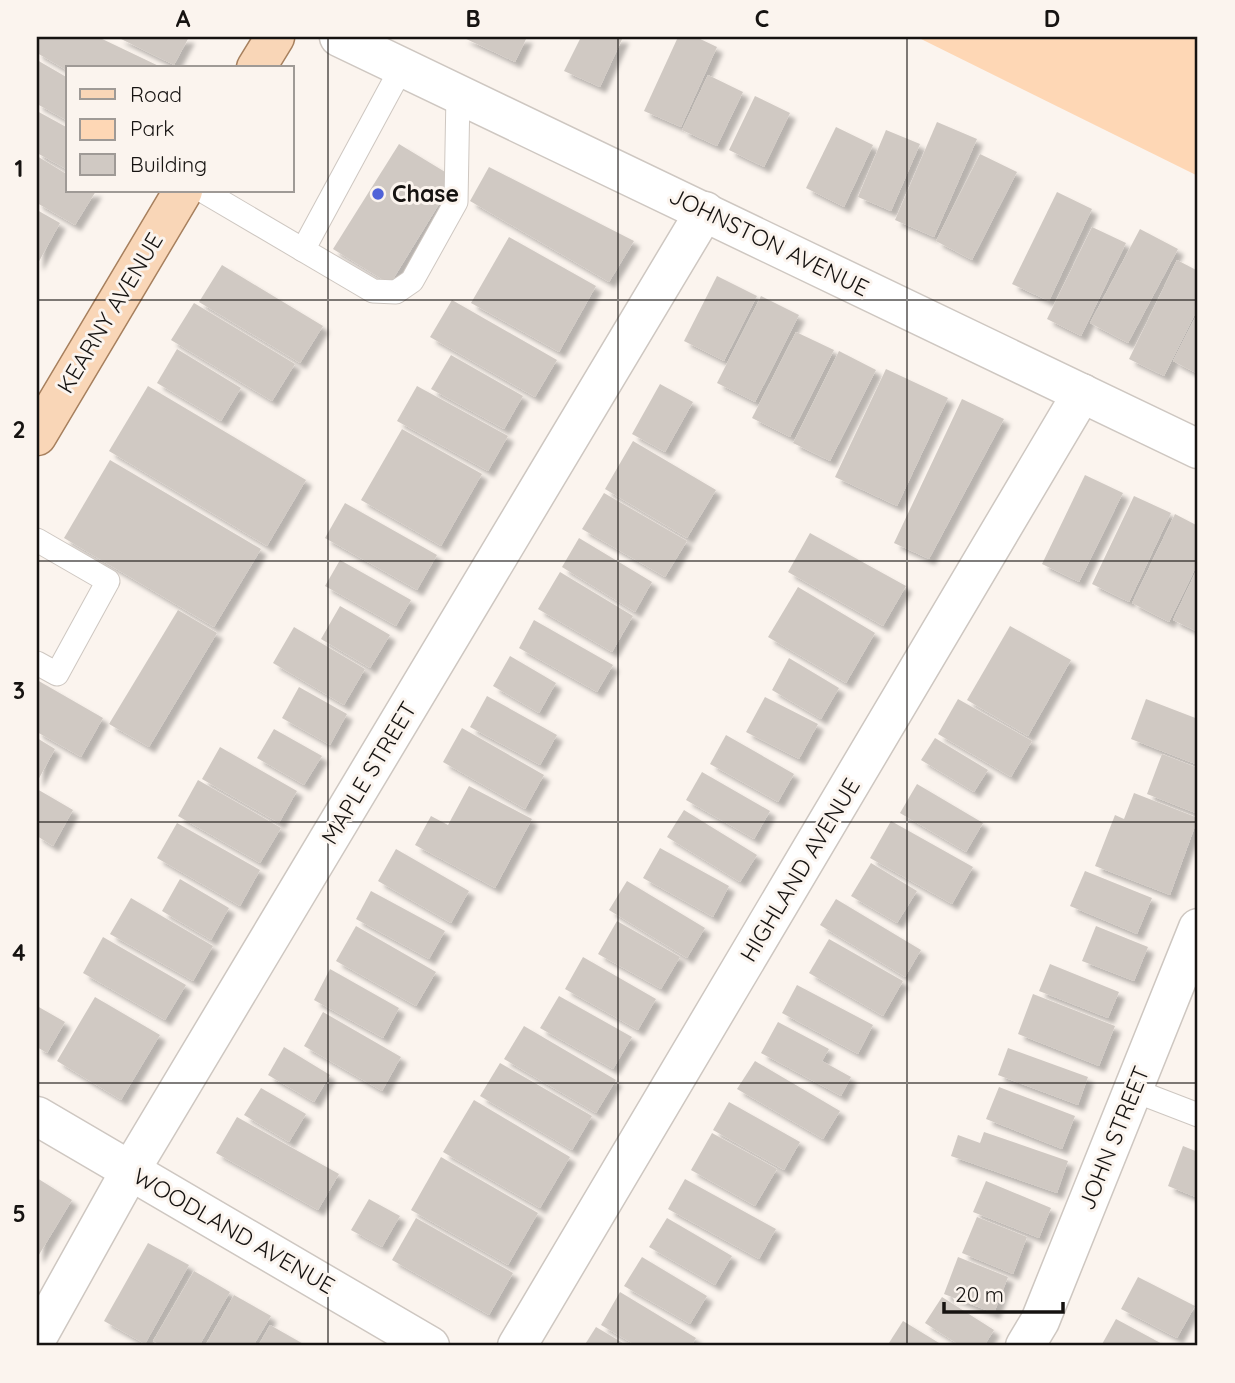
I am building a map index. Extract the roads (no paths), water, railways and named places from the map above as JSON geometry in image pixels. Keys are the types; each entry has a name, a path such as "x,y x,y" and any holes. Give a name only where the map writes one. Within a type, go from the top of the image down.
{"main road":[{"path":"257,66 275,37"},
{"name":"KEARNY AVENUE","path":"37,436 182,192"}],"street":[{"name":"JOHNSTON AVENUE","path":"340,37 1198,449"},
{"name":"MAPLE STREET","path":"37,1338 130,1171 705,211"},
{"name":"HIGHLAND AVENUE","path":"517,1346 1082,393"},
{"name":"JOHN STREET","path":"1025,1346 1040,1321 1198,928"},
{"name":"WOODLAND AVENUE","path":"37,1116 430,1346"}],"lane":[{"path":"303,250 402,67"},
{"path":"205,192 373,291 396,292 412,281 456,202 458,94"},
{"path":"37,540 108,581 57,674 37,663"},
{"path":"1133,1090 1198,1115"}],"place":[{"name":"Chase","path":"378,194"}]}
